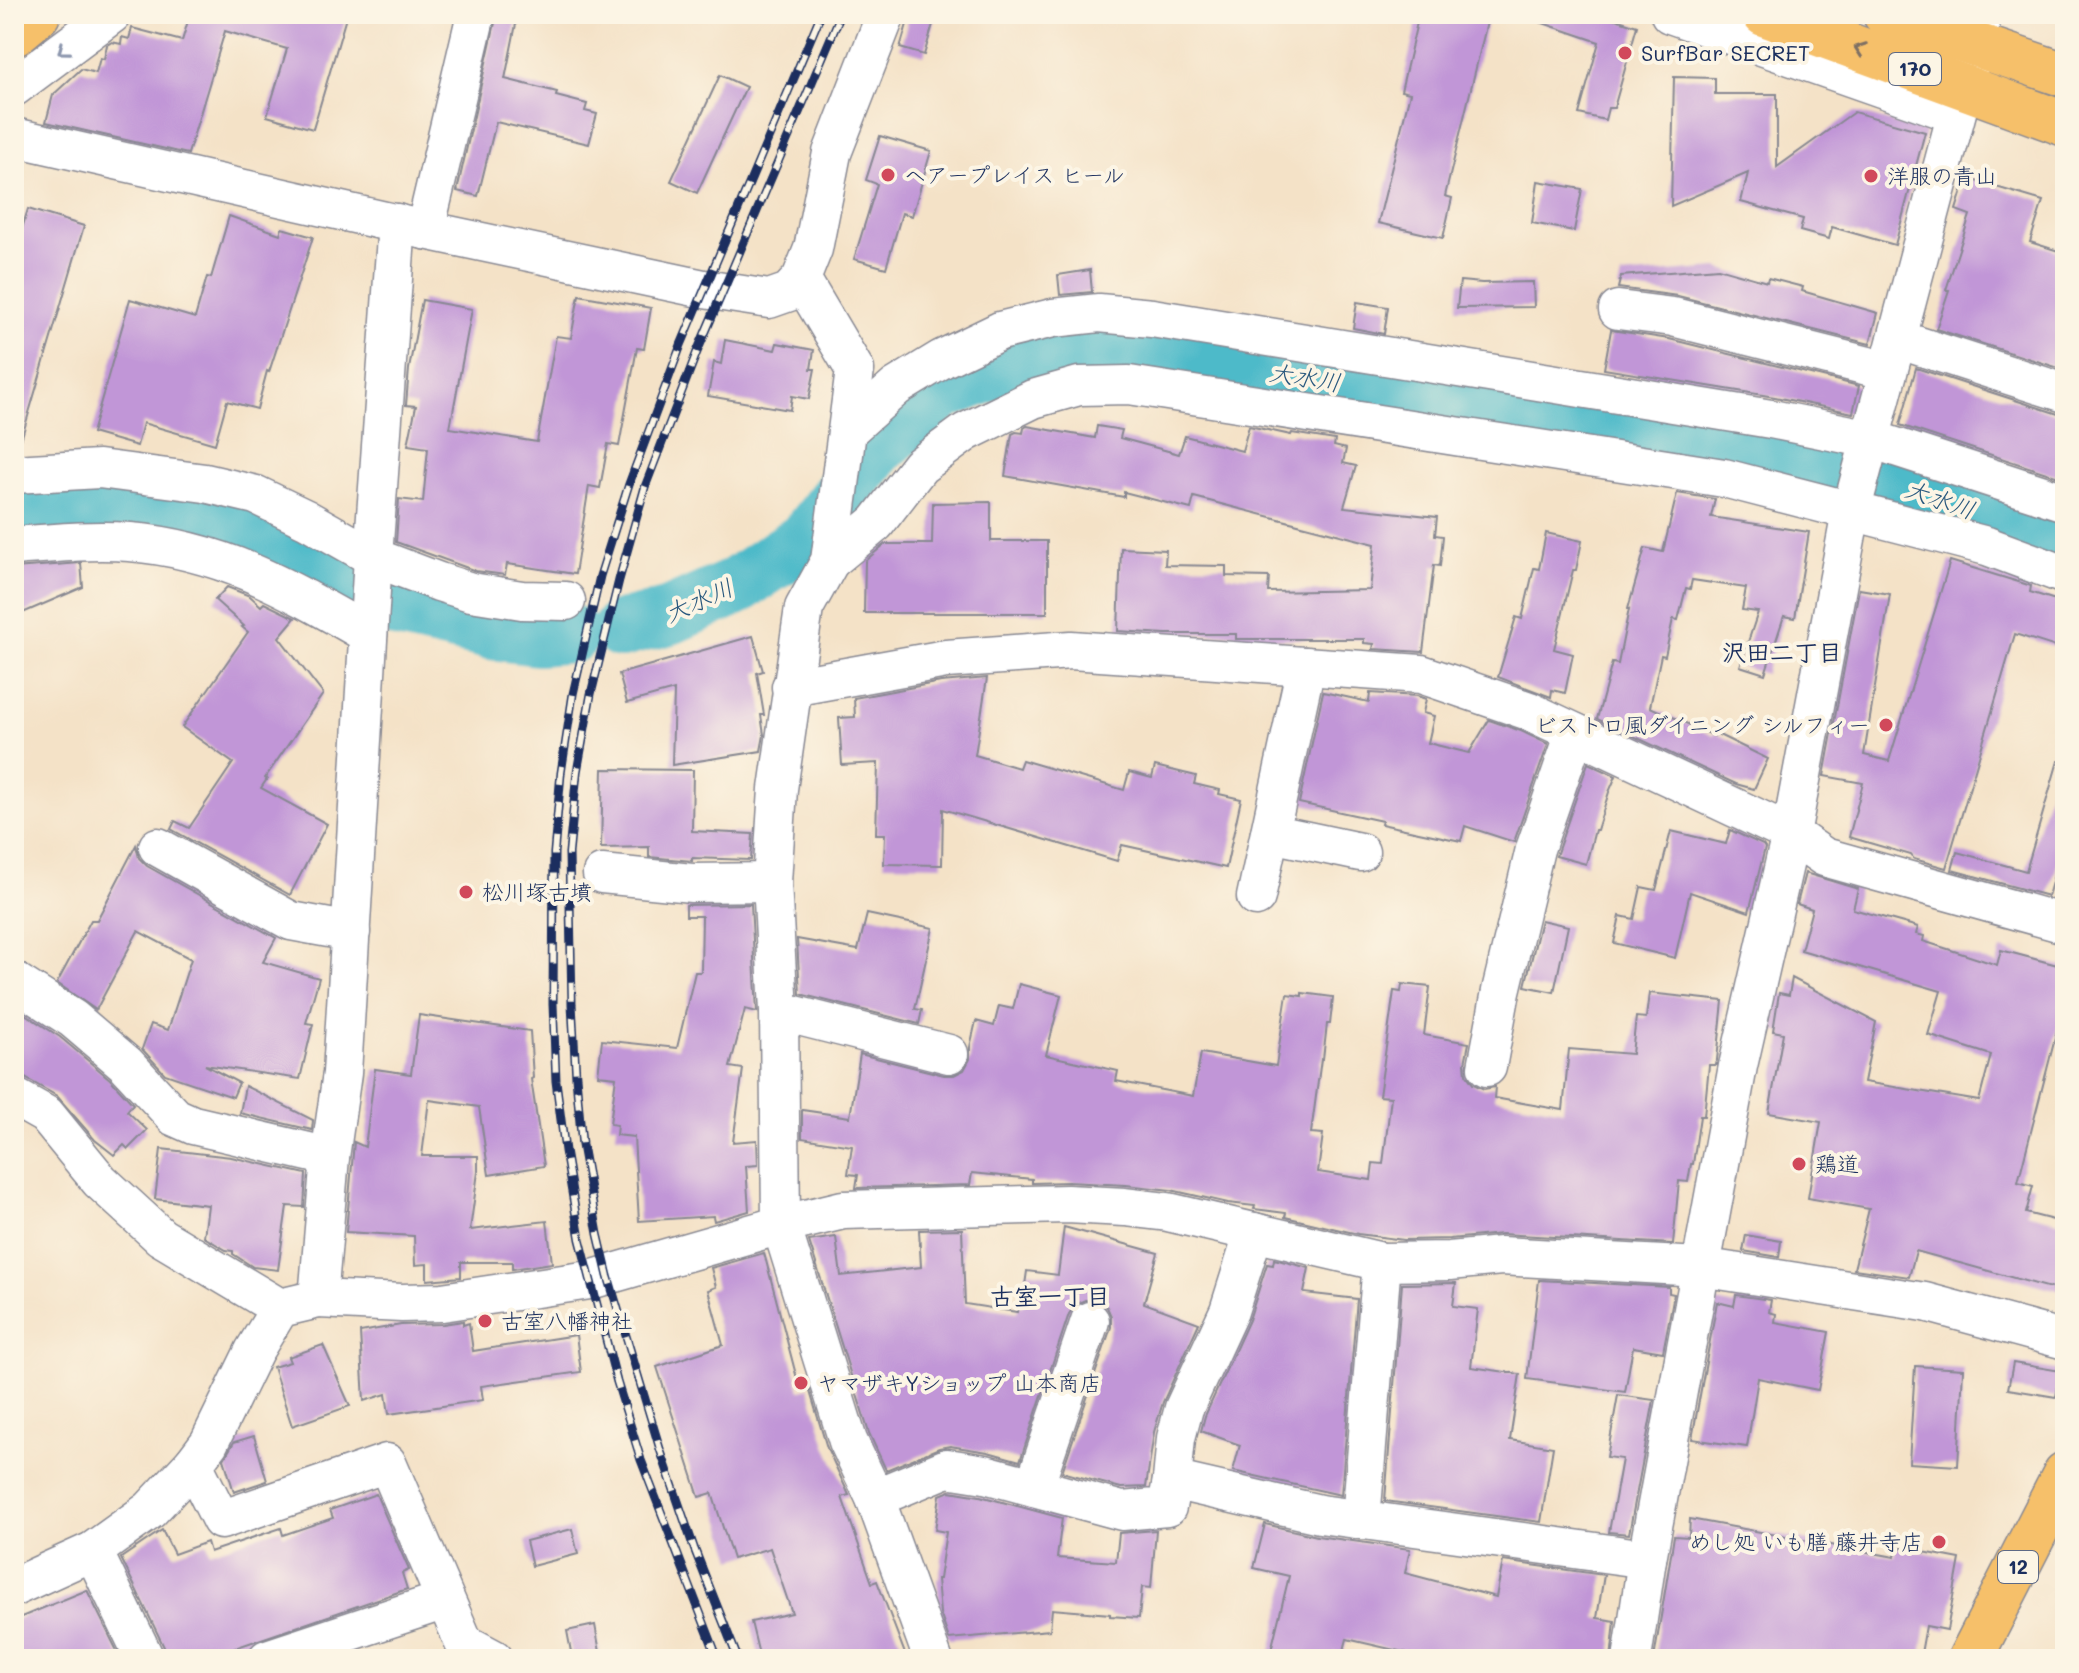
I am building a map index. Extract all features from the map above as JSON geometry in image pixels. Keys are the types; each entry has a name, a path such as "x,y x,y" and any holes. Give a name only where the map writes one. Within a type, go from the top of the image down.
{"main road":[{"path":"14,34 38,14"},
{"name":"170","path":"1764,14 1960,101 2065,124"},
{"name":"170","path":"1885,14 1979,22 2065,75"},
{"name":"12","path":"1970,1659 2065,1474"}],"street":[{"path":"14,87 112,14"},
{"path":"318,1299 330,1157 342,1073 372,561 411,226 476,14"},
{"path":"14,137 722,293 769,299 789,292 801,279 813,249 832,153 886,14"},
{"path":"1670,14 1960,101"},
{"path":"1632,1659 1647,1559 1738,1066 1791,834 1854,503 1979,22"},
{"path":"801,279 855,370 831,551 804,608 778,789 772,882 779,1011 781,1225 848,1441 875,1498 933,1659"},
{"path":"1618,310 1892,355 2065,393"},
{"path":"847,438 896,387 942,359 1000,331 1053,318 1099,313 1152,318 1771,419 1869,444 2065,502"},
{"path":"831,551 876,523 920,466 966,432 1033,399 1079,386 1129,385 1724,478 1854,503 2065,575"},
{"path":"14,474 99,469 218,486 256,495 306,519 372,561 471,592 522,600 566,601"},
{"path":"14,546 76,541 131,542 182,550 234,565 369,628"},
{"path":"791,687 946,659 1071,650 1421,674 1529,711 1791,834 1824,857 2065,924"},
{"path":"1256,897 1306,666"},
{"path":"1487,1067 1501,991 1535,849 1575,733"},
{"path":"1270,833 1360,852"},
{"path":"158,847 291,921 351,932"},
{"path":"602,874 692,883 772,882"},
{"path":"14,981 73,1019 126,1064 175,1117 193,1125 330,1157"},
{"path":"779,1011 949,1054"},
{"path":"14,1097 46,1115 100,1181 161,1237 280,1308 318,1299 442,1302 608,1276 843,1210 1067,1204 1168,1212 1382,1262 1450,1261 1501,1256 1700,1267 1925,1302 2065,1340"},
{"path":"875,1498 947,1468 985,1474 1122,1511 1167,1507 1176,1438 1184,1408 1229,1311 1254,1232"},
{"path":"1361,1520 1382,1262"},
{"path":"14,1587 93,1551 150,1510 209,1443 254,1351 280,1308"},
{"path":"1034,1487 1090,1321"},
{"path":"193,1464 221,1520 387,1463 464,1643 494,1659"},
{"path":"1172,1480 1320,1514 1647,1559"},
{"path":"93,1551 145,1659"},
{"path":"267,1659 445,1600"}],"building":[{"path":"190,14 347,14 313,129 267,116 287,49 225,31 188,154 46,122 53,95 81,69 96,73 107,45 112,42 121,44 122,37 129,39 132,28 182,41"},
{"path":"497,14 517,19 505,79 557,92 556,96 587,104 585,111 597,114 589,144 496,122 478,196 457,191"},
{"path":"910,14 936,14 924,55 900,48"},
{"path":"1419,14 1489,14 1445,196 1452,198 1443,238 1378,223 1410,93 1401,91"},
{"path":"1532,14 1600,14 1637,26 1614,108 1608,108 1605,120 1579,114 1599,42 1531,19"},
{"path":"720,75 746,87 697,193 671,181"},
{"path":"1674,77 1715,78 1715,94 1777,94 1777,167 1854,112 1925,132 1895,245 1832,227 1829,239 1800,231 1803,219 1741,202 1748,173 1671,206"},
{"path":"880,136 931,151 912,216 902,213 886,268 854,259 877,184 866,180"},
{"path":"1966,178 2043,201 2030,242 2065,253 2065,370 1936,329 1970,215 1956,210"},
{"path":"1538,181 1582,189 1574,231 1532,223"},
{"path":"28,209 84,226 21,440 14,439 14,255"},
{"path":"229,216 280,234 282,228 313,237 257,409 227,401 215,444 143,423 137,446 92,433 130,299 195,318 207,277 211,278"},
{"path":"1718,268 1767,282 1768,278 1803,287 1802,291 1878,313 1870,344 1678,296 1618,288 1621,276"},
{"path":"1090,270 1092,292 1060,295 1058,275"},
{"path":"1460,281 1533,282 1534,307 1457,308"},
{"path":"579,295 651,308 644,349 637,348 619,446 608,444 600,488 589,486 575,574 507,564 505,575 476,571 396,542 399,499 423,502 428,448 408,445 416,406 406,405 409,369 422,300 472,309 450,428 537,442 556,336 571,338"},
{"path":"1357,302 1388,307 1384,334 1353,328"},
{"path":"1611,330 1669,339 1859,386 1853,413 1604,369"},
{"path":"725,340 775,350 777,343 814,350 811,369 815,369 809,399 792,396 790,410 708,396 714,362 721,364"},
{"path":"1916,368 2065,414 2065,479 1900,425"},
{"path":"1027,426 1095,438 1097,426 1122,430 1120,438 1179,454 1185,436 1242,451 1249,426 1335,440 1334,446 1346,449 1343,463 1356,466 1344,507 1437,517 1435,535 1443,536 1440,566 1434,565 1423,652 1373,649 1374,644 1364,643 1364,639 1236,639 1236,634 1118,631 1121,548 1166,550 1165,565 1226,566 1226,576 1269,577 1268,592 1370,590 1375,544 1194,497 1191,509 1124,492 1124,497 1005,476 1012,434 1023,433"},
{"path":"1677,493 1715,499 1711,517 1809,532 1795,618 1784,616 1765,674 1740,666 1758,612 1742,610 1746,588 1692,580 1690,589 1686,588 1678,620 1673,619 1665,656 1661,655 1650,707 1714,736 1715,733 1768,759 1754,789 1736,784 1597,719 1612,663 1618,664 1628,609 1645,548 1663,552"},
{"path":"991,502 991,541 1047,541 1047,613 864,613 865,561 885,544 932,544 933,503"},
{"path":"1546,533 1582,541 1554,649 1573,654 1565,693 1552,690 1551,697 1498,677 1516,617 1522,619 1534,568 1539,569"},
{"path":"1950,561 2031,586 2030,592 2065,603 2065,650 2015,634 1946,868 1849,837 1863,783 1824,776 1859,589 1890,594 1864,755 1889,761"},
{"path":"81,563 83,587 18,615 14,568"},
{"path":"227,587 250,596 261,606 264,603 295,618 279,637 323,694 261,788 327,824 290,895 171,829 175,821 189,828 233,763 182,727 248,632 215,600"},
{"path":"753,636 763,671 757,673 764,715 761,715 764,735 761,751 672,765 674,690 627,703 619,674"},
{"path":"987,678 975,755 1019,768 1022,760 1124,790 1129,772 1152,778 1155,766 1196,776 1194,784 1241,799 1226,868 1122,845 1117,861 943,809 942,865 884,864 885,834 876,834 878,763 842,765 839,718 855,717 854,698 941,682"},
{"path":"1323,692 1369,702 1370,693 1426,699 1423,713 1434,716 1428,743 1469,753 1489,720 1548,744 1514,842 1465,826 1461,841 1299,803"},
{"path":"2058,761 2065,762 2065,838 2048,896 1952,870 1957,852 2026,871"},
{"path":"1588,763 1616,776 1595,830 1586,864 1556,856"},
{"path":"603,769 693,770 692,831 753,834 751,860 692,858 692,861 649,857 649,847 601,848"},
{"path":"1730,830 1765,848 1749,912 1690,892 1675,958 1614,943 1620,916 1634,919 1641,887 1656,890 1671,831 1726,844"},
{"path":"136,845 139,858 147,866 276,938 263,962 319,978 306,1023 313,1024 300,1079 205,1065 239,1083 233,1097 165,1074 142,1049 151,1024 168,1030 191,959 138,931 96,1010 57,983 91,920 97,920"},
{"path":"1805,873 1858,889 1853,909 1918,927 1916,934 1924,936 1923,941 1997,965 2001,950 2065,967 2065,1016 2061,1015 2018,1182 2033,1186 2026,1213 2065,1223 2065,1292 1916,1251 1909,1277 1854,1269 1869,1209 1808,1198 1821,1122 1769,1113 1783,1033 1773,1031 1779,993 1789,995 1792,978 1876,1022 1864,1082 1979,1101 1991,1055 1928,1035 1941,991 1801,950 1812,909 1797,904"},
{"path":"751,904 757,1012 745,1009 730,1067 743,1069 733,1142 757,1140 758,1165 746,1166 749,1211 714,1221 713,1216 639,1221 634,1137 616,1135 617,1125 610,1124 616,1077 598,1075 602,1040 677,1048 695,972 701,972 702,916 686,916 686,905"},
{"path":"867,914 933,928 915,1009 922,1010 919,1024 800,994 797,939 858,950"},
{"path":"1541,920 1568,926 1554,992 1525,986"},
{"path":"1019,984 1061,995 1046,1055 1118,1071 1116,1081 1193,1096 1201,1053 1276,1066 1287,994 1333,997 1311,1133 1323,1134 1318,1172 1371,1180 1373,1163 1383,1164 1391,1097 1379,1096 1394,991 1401,992 1402,984 1430,987 1424,1035 1469,1043 1466,1074 1473,1084 1484,1089 1495,1087 1494,1098 1563,1110 1569,1049 1632,1054 1636,1017 1646,1018 1649,993 1723,1001 1717,1060 1716,1065 1709,1065 1704,1116 1700,1116 1693,1164 1688,1182 1679,1181 1673,1244 1502,1234 1404,1240 1358,1234 1285,1217 1286,1213 1171,1190 1068,1182 1032,1183 1032,1179 972,1173 970,1185 856,1188 858,1175 848,1174 852,1146 802,1138 802,1110 850,1117 860,1054 944,1075 954,1075 964,1070 970,1059 976,1021 994,1026 999,1006 1013,1009"},
{"path":"14,1007 60,1037 111,1080 133,1104 127,1111 147,1130 128,1149 124,1145 114,1155 95,1140 57,1096 14,1075"},
{"path":"419,1015 530,1031 531,1079 544,1166 489,1175 479,1107 429,1100 422,1156 478,1156 470,1230 547,1221 552,1263 512,1269 512,1262 461,1262 461,1277 427,1280 427,1264 415,1265 414,1236 346,1232 354,1142 365,1147 375,1069 411,1074"},
{"path":"245,1086 313,1120 312,1130 240,1113"},
{"path":"161,1149 231,1157 306,1174 304,1207 287,1206 278,1270 253,1267 233,1251 204,1237 208,1205 155,1199"},
{"path":"1064,1227 1158,1253 1144,1303 1199,1323 1163,1402 1154,1432 1146,1487 1121,1488 1062,1472 1111,1327 1107,1307 1096,1300 1076,1304 1069,1314 1020,1461 950,1446 886,1470 869,1433 809,1241 836,1237 841,1276 921,1267 919,1230 962,1229 965,1304 1017,1312 1018,1306 1022,1306 1027,1271 1058,1275"},
{"path":"1746,1235 1781,1241 1779,1257 1743,1251"},
{"path":"764,1253 800,1390 809,1388 827,1448 849,1495 842,1497 872,1583 877,1581 907,1659 760,1659 751,1622 792,1613 770,1548 733,1559 712,1493 699,1497 657,1367 723,1345 708,1290 716,1287 711,1268"},
{"path":"1274,1259 1309,1268 1304,1293 1357,1299 1341,1495 1233,1471 1240,1445 1201,1431 1249,1320 1267,1264 1273,1265"},
{"path":"1539,1280 1669,1287 1669,1293 1674,1294 1663,1352 1633,1347 1625,1392 1527,1379"},
{"path":"1456,1283 1453,1306 1478,1309 1471,1367 1520,1374 1510,1440 1553,1447 1541,1522 1385,1501 1402,1284"},
{"path":"1736,1295 1771,1300 1769,1312 1776,1314 1775,1322 1829,1332 1818,1390 1758,1378 1747,1447 1692,1439 1717,1302 1734,1306"},
{"path":"463,1321 463,1325 469,1323 473,1351 576,1335 581,1372 481,1386 483,1400 389,1414 386,1394 364,1401 360,1332 401,1325"},
{"path":"323,1345 350,1406 292,1426 273,1367 290,1362 288,1357"},
{"path":"2013,1363 2061,1371 2056,1397 2008,1389"},
{"path":"1915,1366 1963,1369 1958,1466 1909,1463"},
{"path":"1618,1395 1654,1400 1629,1534 1609,1532 1622,1459 1607,1457"},
{"path":"254,1436 267,1481 234,1492 224,1459 234,1442"},
{"path":"950,1491 1062,1518 1057,1558 1116,1562 1119,1533 1156,1530 1151,1588 1142,1587 1139,1618 1052,1609 1050,1630 949,1639 940,1613 937,1579 946,1532 935,1530 940,1495"},
{"path":"376,1494 409,1570 402,1573 407,1589 220,1653 222,1659 167,1659 121,1558 162,1530 174,1554 207,1542 210,1552 281,1528 283,1535 333,1518 330,1510"},
{"path":"1690,1519 1895,1557 1897,1547 1960,1559 1947,1630 1926,1626 1920,1659 1654,1659 1674,1536 1689,1537"},
{"path":"1265,1524 1317,1536 1410,1549 1405,1573 1496,1597 1503,1561 1604,1575 1597,1618 1615,1621 1611,1659 1411,1659 1412,1654 1347,1639 1343,1654 1334,1652 1332,1659 1269,1659 1289,1576 1254,1568"},
{"path":"572,1529 578,1554 532,1566 526,1541"},
{"path":"87,1590 121,1659 14,1659 14,1620"},
{"path":"595,1625 600,1652 572,1657 567,1631"}],"waterway":[{"name":"大水川","path":"621,629 670,616 735,587 805,540 876,449 944,391 1010,365 1072,351 1141,352 1767,453 1888,482 2065,542"},
{"name":"大水川","path":"14,514 77,505 131,508 213,522 279,542 403,611 490,631 538,637 572,634"}],"railway":[{"path":"718,1659 641,1460 580,1239 556,1081 554,853 561,773 573,694 600,576 629,484 681,345 821,14"},
{"path":"738,1659 694,1548 660,1449 598,1234 582,1145 576,1077 569,853 577,772 591,694 645,487 697,352 841,14"}],"place":[{"name":"SurfBar SECRET","path":"1625,53"},
{"name":"ヘアープレイス ヒール","path":"888,175"},
{"name":"洋服の青山","path":"1871,176"},
{"name":"ビストロ風ダイニング シルフィー","path":"1886,725"},
{"name":"松川塚古墳","path":"466,892"},
{"name":"鶏道","path":"1799,1164"},
{"name":"古室八幡神社","path":"485,1321"},
{"name":"ヤマザキYショップ 山本商店","path":"801,1383"},
{"name":"めし処 いも膳 藤井寺店","path":"1939,1542"}],"district":[{"name":"沢田二丁目","path":"1782,653"},
{"name":"古室一丁目","path":"1050,1297"}]}
